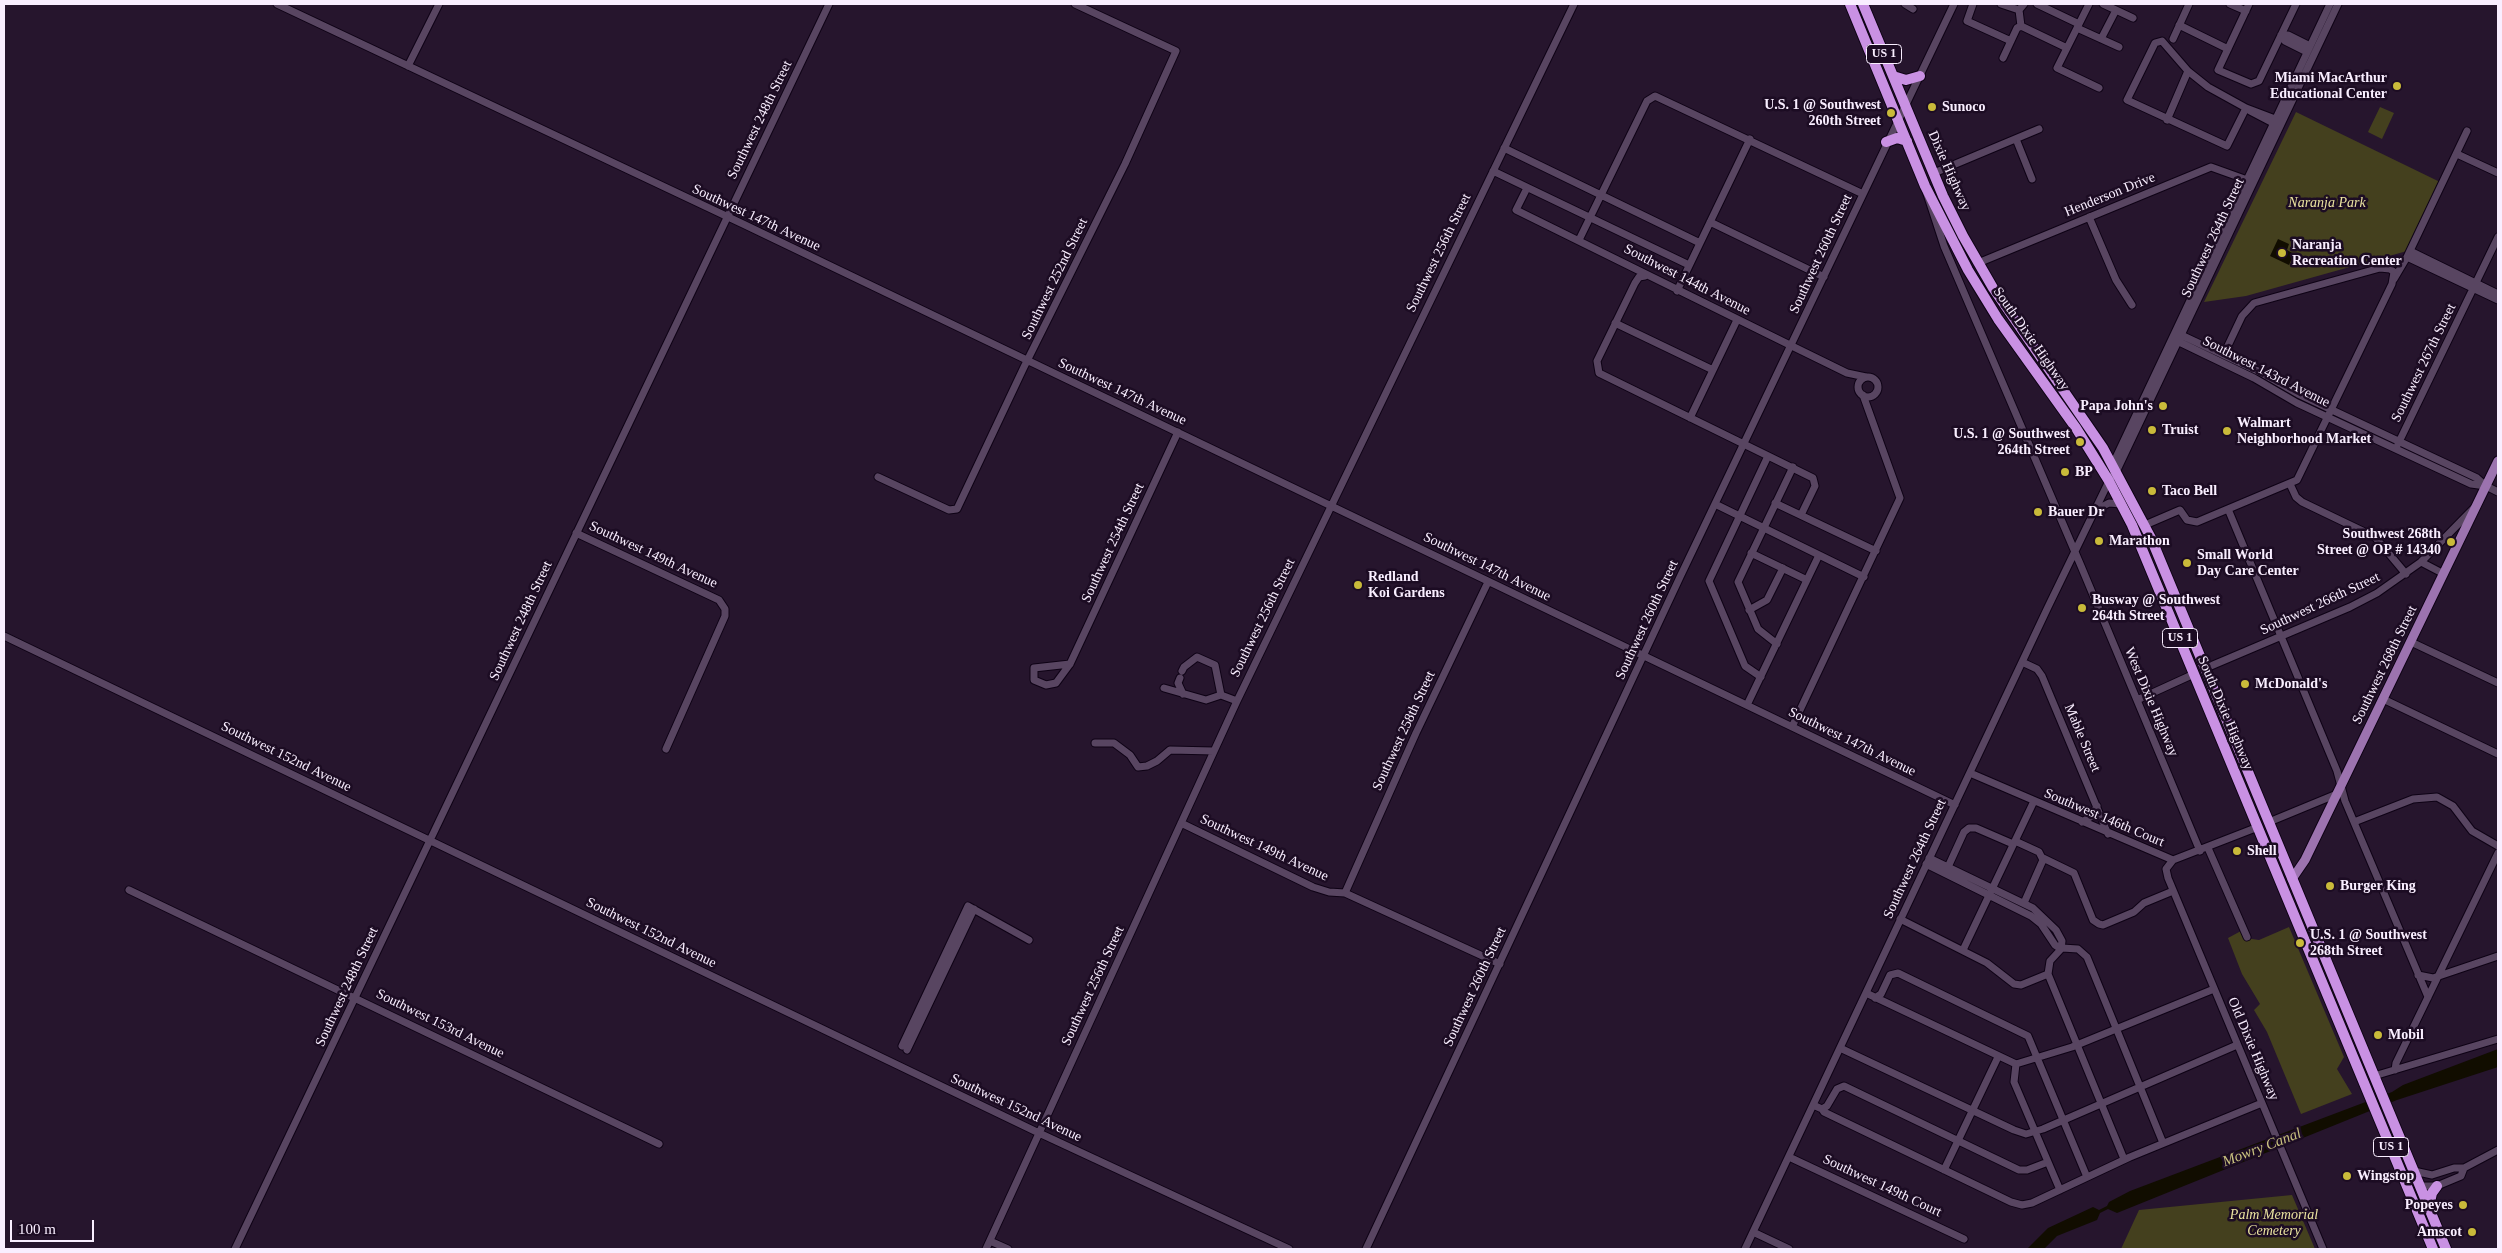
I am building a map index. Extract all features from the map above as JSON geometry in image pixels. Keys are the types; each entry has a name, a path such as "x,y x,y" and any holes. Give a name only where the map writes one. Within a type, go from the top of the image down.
{"highway":[{"name":"Dixie Highway","path":"1850,4 1925,186"},
{"name":"Dixie Highway","path":"1864,4 1952,215 1978,263"},
{"path":"1893,76 1906,80 1920,76"},
{"path":"1886,142 1898,138 1907,141"},
{"name":"South Dixie Highway","path":"1925,186 1968,270 1998,319 2076,428 2122,504 2166,604 2378,1117"},
{"path":"1968,270 1978,263"},
{"name":"South Dixie Highway","path":"1978,263 2115,466 2145,525 2414,1172"},
{"path":"2166,604 2179,621 2195,658 2206,668"},
{"path":"2194,674 2202,679 2219,717 2230,729"},
{"path":"2258,827 2267,835 2282,871 2292,879 2289,902 2299,908 2316,949 2324,955"},
{"path":"2334,1012 2342,1015 2366,1057"},
{"path":"2378,1117 2390,1130 2409,1175 2420,1186"},
{"name":"US 1","path":"2378,1117 2433,1249"},
{"name":"US 1","path":"2414,1172 2446,1249"},
{"path":"2405,1182 2416,1195 2440,1249"},
{"path":"2429,1208 2432,1194 2437,1186"}],"main road":[{"name":"Southwest 268th Street","path":"2292,879 2305,860 2498,461"}],"street":[{"name":"Southwest 147th Avenue","path":"277,4 1331,505 1955,805"},
{"path":"408,66 439,4"},
{"name":"Southwest 248th Street","path":"235,1249 830,4"},
{"name":"Southwest 252nd Street","path":"878,477 948,510 957,509 1027,361 1125,164 1176,51 1074,4"},
{"name":"Southwest 256th Street","path":"986,1249 1182,823 1236,701 1574,4"},
{"path":"1905,4 1912,9"},
{"name":"Southwest 260th Street","path":"1366,1249 1714,504 1824,277 1886,142 1954,4"},
{"path":"1973,4 1967,21 2011,41"},
{"path":"2001,4 2015,8 2024,4"},
{"path":"2036,4 2119,47"},
{"path":"2089,4 2057,68 2099,88"},
{"path":"2103,4 2133,18"},
{"path":"2173,38 2189,4"},
{"path":"2230,4 2246,11"},
{"path":"2249,4 2218,70 2245,84 2258,82 2296,4"},
{"name":"Southwest 264th Street","path":"2250,181 2274,121 2330,4"},
{"name":"Southwest 264th Street","path":"1745,1249 2176,336 2338,4"},
{"path":"2015,8 2021,26 2067,48"},
{"path":"2101,39 2116,10"},
{"path":"2179,25 2228,49"},
{"path":"2002,58 2017,28 2021,26"},
{"path":"2281,35 2288,35 2295,43 2309,49"},
{"path":"2246,108 2227,146 2127,100 2155,43 2162,41 2188,71 2208,87 2274,121"},
{"path":"2167,120 2188,71"},
{"path":"1579,240 1647,102 1652,97 1660,96 1863,194"},
{"path":"1934,173 2040,129"},
{"path":"2145,525 2180,510 2187,520 2192,523 2290,484 2299,478 2394,276 2408,254 2467,131"},
{"path":"1677,291 1750,139"},
{"path":"2016,139 2032,179"},
{"path":"1504,148 1700,243"},
{"path":"2457,154 2498,173"},
{"name":"Henderson Drive","path":"1978,263 2211,167 2250,181"},
{"path":"1493,171 1689,265"},
{"name":"West Dixie Highway","path":"1925,186 1931,213 2200,851"},
{"name":"Southwest 144th Avenue","path":"1527,188 1516,210 1641,271 1645,276 1791,346 1847,372 1866,377"},
{"path":"2089,217 2114,276 2132,305"},
{"path":"1710,222 1824,277"},
{"name":"Southwest 267th Street","path":"2398,445 2498,237"},
{"path":"2408,254 2475,286 2498,300"},
{"path":"2224,354 2242,316 2250,305 2380,268 2387,268 2394,276"},
{"path":"1962,287 1963,277 1968,270"},
{"path":"1645,276 1640,277 1635,283 1615,323 1597,361 1599,373 1811,476 1815,481 1801,515"},
{"path":"2475,286 2498,294"},
{"path":"1690,418 1737,320"},
{"path":"1615,323 1713,370"},
{"name":"Southwest 143rd Avenue","path":"2176,336 2224,354 2330,413"},
{"name":"Southwest 143rd Avenue","path":"2176,336 2254,378 2398,445 2473,485 2486,486 2498,492"},
{"path":"1792,727 1898,504 1900,495 1863,395 1847,372"},
{"path":"1858,388 1859,382 1866,377 1872,378 1877,384 1877,391 1873,395 1870,412"},
{"path":"1863,395 1873,395"},
{"name":"Southwest 254th Street","path":"1070,664 1034,668 1034,680 1046,685 1056,683 1070,664 1178,432"},
{"path":"1761,677 1745,666 1709,585 1710,577 1768,456"},
{"path":"1776,644 1760,632 1738,582 1793,467"},
{"path":"2290,484 2296,497 2302,502 2379,540 2406,574"},
{"path":"2094,511 2109,502 2122,504"},
{"path":"1775,503 1876,551"},
{"path":"1714,504 1864,577"},
{"name":"Southwest 266th Street","path":"2206,668 2362,601 2406,574 2477,504"},
{"path":"2228,509 2281,636 2339,790 2428,997"},
{"name":"Southwest 149th Avenue","path":"576,533 719,600 725,609 725,616 666,748"},
{"path":"1751,553 1807,580"},
{"path":"1747,705 1819,555"},
{"path":"2420,562 2444,574"},
{"path":"1749,610 1768,600 1783,568"},
{"name":"Southwest 258th Street","path":"1345,893 1416,733 1488,582"},
{"name":"Southwest 152nd Avenue","path":"4,636 1039,1133 1289,1249"},
{"path":"2411,642 2498,683"},
{"path":"1183,694 1178,682 1184,667 1197,657 1215,665 1221,695"},
{"name":"Mable Street","path":"2022,662 2035,668 2042,676 2108,834"},
{"path":"2137,700 2194,674"},
{"path":"1164,688 1206,700 1221,695 1236,701"},
{"path":"2383,699 2498,754"},
{"path":"1095,743 1114,743 1130,755 1138,767 1147,766 1157,761 1170,750 1214,751"},
{"name":"Southwest 146th Court","path":"1970,773 2108,834 2173,860 2258,827"},
{"path":"2269,822 2339,790"},
{"path":"2354,822 2414,799 2426,796 2437,797 2453,806 2472,831 2498,846"},
{"path":"1963,950 2034,801"},
{"path":"2082,822 2092,816 2097,806"},
{"name":"Southwest 149th Avenue","path":"1182,823 1313,886 1329,892 1345,893 1500,964"},
{"path":"1948,867 1964,832 1970,828 1976,828 2037,851 2043,858 2074,873 2093,920 2099,924 2103,925 2134,912 2146,902 2173,891"},
{"path":"2208,848 2247,937"},
{"path":"2395,1070 2396,1063 2498,853"},
{"path":"2024,903 2042,866 2043,858"},
{"name":"Old Dixie Highway","path":"2173,860 2166,871 2173,891 2323,1249"},
{"path":"1928,861 1948,867 2034,918 2061,949 2078,949 2086,956 2163,1143"},
{"path":"1928,861 1991,892 2024,903 2039,912 2053,926 2062,941 2061,949 2050,961 2048,974 2124,1160"},
{"name":"Southwest 153rd Avenue","path":"129,890 659,1144"},
{"path":"904,1048 974,909 1029,940"},
{"path":"1900,919 1993,966 2015,985 2021,985 2048,974"},
{"path":"2418,975 2429,979 2498,956"},
{"path":"1875,998 1881,994 1890,975 1898,973 2025,1034 2032,1041 2087,1177"},
{"path":"1866,993 2016,1064 2077,1045 2214,989"},
{"path":"2374,1076 2498,1039"},
{"path":"1840,1048 2017,1132 2026,1134 2035,1132 2237,1045"},
{"path":"1944,1170 1998,1057"},
{"path":"2016,1064 2014,1082 2060,1190"},
{"path":"1822,1109 1827,1106 1837,1089 1844,1086 2022,1171 2048,1162"},
{"path":"1813,1105 2019,1205 2032,1203 2163,1143 2262,1103"},
{"path":"2414,1172 2432,1176 2454,1168 2464,1168 2498,1150"},
{"name":"Southwest 149th Court","path":"1789,1157 1964,1238"},
{"path":"2420,1186 2437,1186 2460,1176 2464,1168"},
{"path":"1753,1232 1789,1249"},
{"path":"990,1241 1008,1249"}],"green space":[{"path":"2380,107 2394,113 2382,139 2368,132"},
{"name":"Naranja Park","path":"2296,112 2440,182 2407,251 2246,296 2204,302"},
{"path":"2289,927 2344,1057 2337,1069 2352,1094 2301,1114 2267,1032 2254,1010 2260,1004 2242,974 2228,938 2241,931 2245,938 2259,940"},
{"name":"Palm Memorial Cemetery","path":"2292,1195 2315,1249 2121,1249 2139,1210"}],"water":[{"path":"2278,239 2289,244 2287,250 2294,254 2289,265 2270,256"},
{"name":"Mowry Canal","path":"2498,1049 2498,1067 2397,1100 2117,1213 2108,1209 2100,1213 2097,1220 2057,1236 2044,1249 2027,1249 2048,1228 2093,1207 2099,1210 2107,1206 2109,1202 2130,1191 2392,1092 2403,1085"}],"place":[{"name":"Miami MacArthur Educational Center","path":"2397,86"},
{"name":"Sunoco","path":"1932,107"},
{"name":"U.S. 1 @ Southwest 260th Street","path":"1891,113"},
{"name":"Naranja Recreation Center","path":"2282,253"},
{"name":"Papa John's","path":"2163,406"},
{"name":"Truist","path":"2152,430"},
{"name":"Walmart Neighborhood Market","path":"2227,431"},
{"name":"U.S. 1 @ Southwest 264th Street","path":"2080,442"},
{"name":"BP","path":"2065,472"},
{"name":"Taco Bell","path":"2152,491"},
{"name":"Bauer Dr","path":"2038,512"},
{"name":"Marathon","path":"2099,541"},
{"name":"Southwest 268th Street @ OP # 14340","path":"2451,542"},
{"name":"Small World Day Care Center","path":"2187,563"},
{"name":"Redland Koi Gardens","path":"1358,585"},
{"name":"Busway @ Southwest 264th Street","path":"2082,608"},
{"name":"McDonald's","path":"2245,684"},
{"name":"Shell","path":"2237,851"},
{"name":"Burger King","path":"2330,886"},
{"name":"U.S. 1 @ Southwest 268th Street","path":"2300,943"},
{"name":"Mobil","path":"2378,1035"},
{"name":"Wingstop","path":"2347,1176"},
{"name":"Popeyes","path":"2463,1205"},
{"name":"Amscot","path":"2472,1232"}]}
